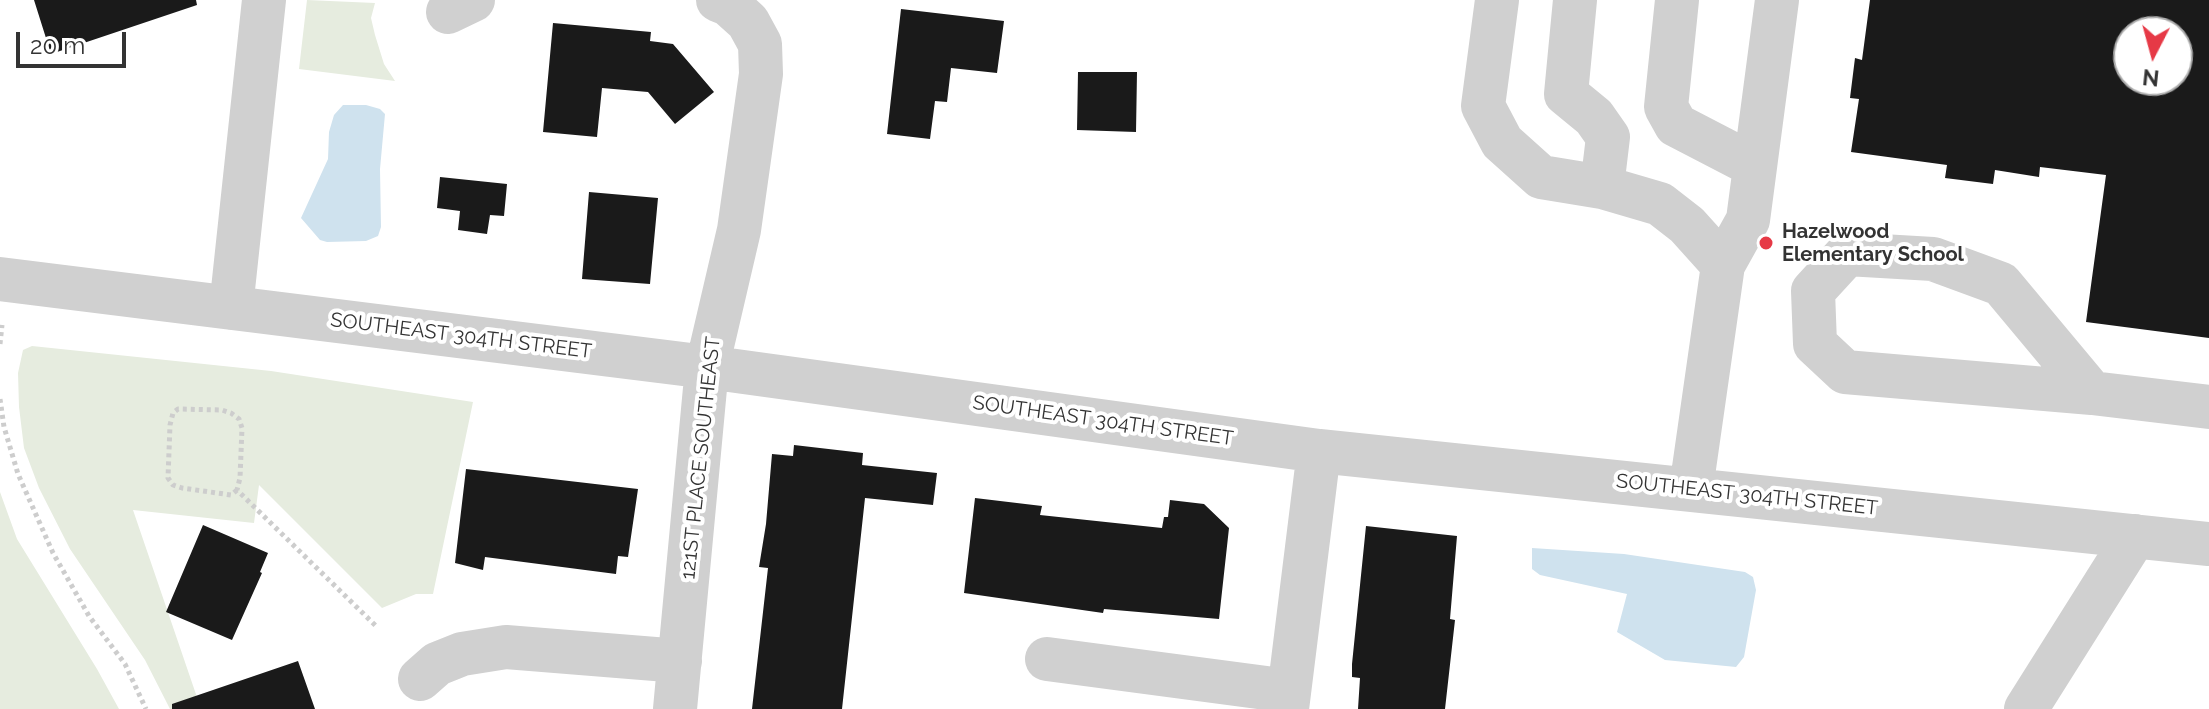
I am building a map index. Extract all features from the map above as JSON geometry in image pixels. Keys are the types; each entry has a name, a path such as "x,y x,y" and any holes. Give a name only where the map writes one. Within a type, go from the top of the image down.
{"street":[{"path":"231,308 264,0"},
{"path":"1497,0 1483,106 1502,142 1541,177 1602,187 1660,204 1687,225 1723,265"},
{"path":"1575,0 1566,94 1594,117 1608,137 1602,187"},
{"path":"1677,0 1666,107 1676,125 1755,166"},
{"path":"1691,489 1723,265 1748,220 1777,0"},
{"name":"121ST PLACE SOUTHEAST","path":"675,709 707,367 739,230 761,74 760,44 733,11"},
{"path":"1608,137 1676,125"},
{"path":"2092,393 2001,284 1933,259 1847,254 1813,291 1815,344 1845,372 2092,393 2209,407"},
{"name":"SOUTHEAST 304TH STREET","path":"0,279 707,367 1319,451 2209,544"},
{"path":"1047,659 1288,700 1319,451"},
{"path":"2026,709 2135,536"},
{"path":"420,679 437,664 462,654 506,647 680,661"}],"path":[{"path":"0,344 2,325"},
{"path":"0,399 4,427 18,474 53,553 89,616 125,664 146,709"},
{"path":"178,409 222,410 239,419 242,428 237,490 231,495 173,485 168,478 170,425 173,413 178,409"},
{"path":"237,490 377,627"}],"shaded area":[{"path":"307,0 375,3 371,18 375,35 384,64 395,81 299,69"},
{"path":"32,346 271,371 473,402 433,594 416,594 382,608 259,485 254,523 133,510 201,709 170,709 145,660 70,549 39,488 24,448 19,407 18,373 23,350"},
{"path":"0,492 17,539 119,709 0,709"}],"water":[{"path":"343,105 366,105 385,114 380,169 381,227 378,236 366,241 327,242 320,240 301,218 328,159 329,132 334,115"},
{"path":"1532,548 1624,554 1745,572 1753,577 1756,590 1744,657 1736,667 1665,660 1617,632 1627,594 1540,575 1532,569"}],"building":[{"path":"34,0 196,0 197,5 51,54"},
{"path":"1870,0 2209,0 2209,338 2086,322 2106,175 2040,167 2039,177 1995,170 1993,184 1945,178 1947,165 1851,152 1859,99 1850,98 1855,58 1862,60"},
{"path":"901,9 1004,21 997,73 951,68 947,102 935,101 930,139 887,134"},
{"path":"553,23 651,32 650,41 673,44 714,92 675,124 648,92 602,88 597,137 543,132"},
{"path":"1078,72 1137,72 1136,132 1077,130"},
{"path":"440,177 507,184 504,216 490,215 487,234 458,230 460,211 437,208"},
{"path":"589,192 658,198 650,284 582,279"},
{"path":"794,445 863,453 862,465 937,473 933,505 865,498 842,709 752,709 768,568 759,567 772,454 793,456"},
{"path":"466,469 638,489 628,557 618,556 616,574 485,557 483,570 455,563"},
{"path":"975,498 1042,506 1040,515 1162,528 1164,517 1168,517 1170,500 1204,504 1229,528 1219,619 1104,609 1103,613 964,593"},
{"path":"203,525 268,553 232,640 166,612"},
{"path":"1366,526 1457,536 1450,619 1455,620 1445,709 1358,709 1360,678 1352,677 1352,664"},
{"path":"298,661 315,709 172,709 172,704"}],"place":[{"name":"Hazelwood Elementary School","path":"1766,243"}]}
